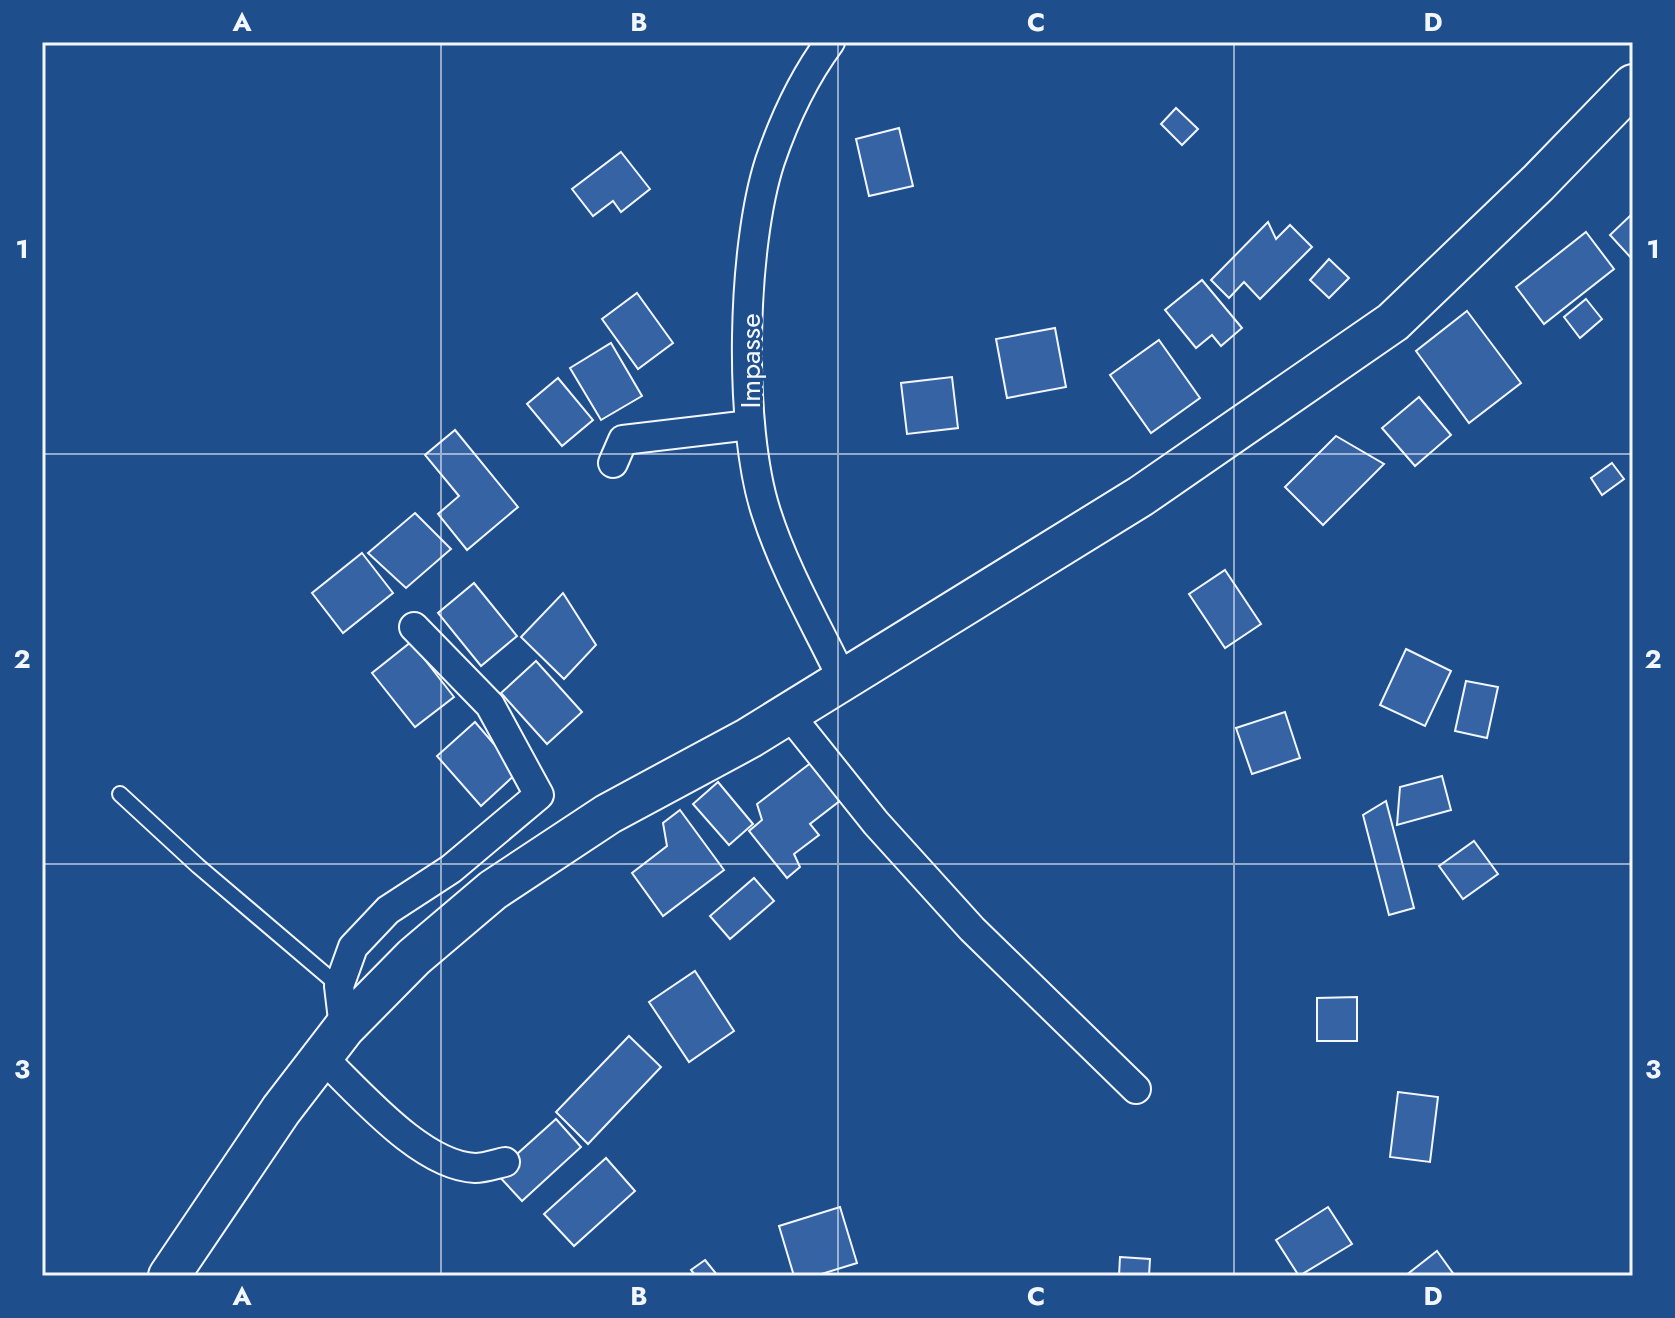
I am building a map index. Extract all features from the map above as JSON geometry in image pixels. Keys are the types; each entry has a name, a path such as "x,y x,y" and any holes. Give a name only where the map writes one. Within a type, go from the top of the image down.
{"street":[{"name":"Impasse","path":"830,42 809,69 770,162 753,253 747,335 750,425 765,510 842,678"},
{"path":"169,1276 231,1183 333,1042 414,957 493,890 608,814 788,713 1141,496 1393,322 1538,183 1633,85"},
{"path":"613,463 623,440 750,425"},
{"path":"414,627 490,705 539,795 451,869 388,910 353,947 339,986 333,1042 407,1137 446,1161 475,1168 505,1162"},
{"path":"788,713 876,823 972,929 1136,1089"}],"lane":[{"path":"120,794 198,866 339,986"}],"building":[{"path":"1176,108 1198,129 1182,145 1161,124"},
{"path":"899,128 913,186 869,196 856,139"},
{"path":"621,152 650,189 621,212 613,201 593,216 572,189"},
{"path":"1633,213 1633,260 1610,235"},
{"path":"1268,222 1276,239 1290,225 1312,247 1260,299 1244,282 1229,298 1211,280"},
{"path":"1586,232 1614,269 1544,324 1516,287"},
{"path":"1329,259 1349,278 1329,298 1310,280"},
{"path":"1202,280 1242,328 1221,346 1212,335 1196,348 1165,310"},
{"path":"637,293 673,343 638,369 602,319"},
{"path":"1586,299 1602,319 1580,338 1564,317"},
{"path":"1467,311 1521,383 1469,423 1416,351"},
{"path":"1055,328 1066,387 1007,398 996,339"},
{"path":"1159,340 1200,398 1151,433 1110,375"},
{"path":"611,343 642,396 601,420 570,368"},
{"path":"952,377 958,428 907,434 901,383"},
{"path":"558,378 593,420 562,446 527,404"},
{"path":"1419,397 1451,435 1415,466 1382,428"},
{"path":"455,430 518,507 467,550 438,514 459,496 425,455"},
{"path":"1336,436 1384,464 1323,525 1285,487"},
{"path":"1612,463 1624,479 1602,495 1591,478"},
{"path":"415,513 451,549 406,588 368,553"},
{"path":"362,553 393,593 343,633 312,593"},
{"path":"1225,570 1261,624 1225,648 1189,594"},
{"path":"474,583 517,636 481,666 438,613"},
{"path":"563,593 596,645 564,679 521,637"},
{"path":"411,642 454,697 415,727 372,673"},
{"path":"1406,649 1451,671 1425,726 1380,705"},
{"path":"536,661 582,712 547,744 501,693"},
{"path":"1466,681 1498,687 1487,738 1455,731"},
{"path":"1285,712 1300,758 1252,774 1236,728"},
{"path":"475,722 518,772 481,806 437,756"},
{"path":"812,762 841,800 810,824 819,835 794,854 800,867 787,878 749,831 762,820 757,804"},
{"path":"1442,776 1451,810 1397,825 1400,787"},
{"path":"718,782 753,824 729,845 693,804"},
{"path":"1386,801 1414,908 1389,915 1363,815"},
{"path":"680,810 724,870 663,916 632,873 667,846 663,823"},
{"path":"1474,841 1498,874 1463,899 1439,866"},
{"path":"754,878 774,901 730,939 710,916"},
{"path":"695,971 734,1031 689,1062 649,1002"},
{"path":"1357,997 1357,1041 1317,1041 1317,998"},
{"path":"629,1036 661,1067 588,1144 556,1112"},
{"path":"1398,1092 1438,1097 1430,1162 1390,1157"},
{"path":"556,1119 581,1147 522,1201 496,1173"},
{"path":"606,1158 635,1191 574,1246 544,1214"},
{"path":"840,1207 857,1263 815,1276 794,1276 779,1226"},
{"path":"1328,1207 1352,1244 1299,1276 1276,1240"},
{"path":"1437,1251 1455,1276 1405,1276"},
{"path":"1120,1257 1150,1259 1149,1276 1119,1276"},
{"path":"705,1260 718,1276 696,1276 691,1270"}]}
